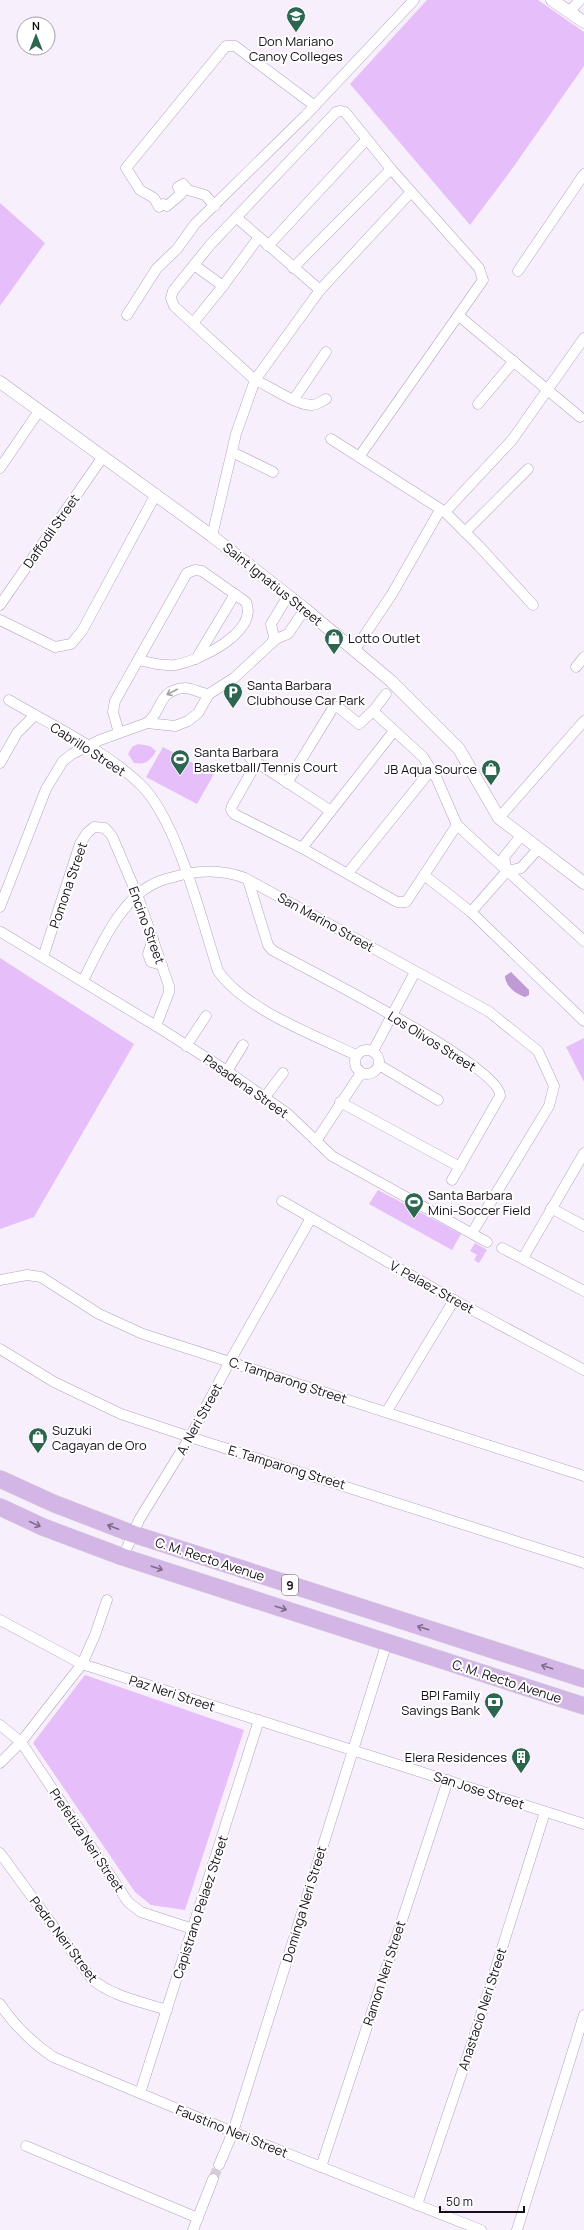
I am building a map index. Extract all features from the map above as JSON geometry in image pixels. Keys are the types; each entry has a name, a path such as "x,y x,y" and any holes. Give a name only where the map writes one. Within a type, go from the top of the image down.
{"highway":[{"name":"C. M. Recto Avenue","path":"0,1479 55,1504 133,1534 584,1679"},
{"name":"C. M. Recto Avenue","path":"0,1507 43,1527 123,1557 584,1706"},
{"path":"387,1642 394,1618"}],"street":[{"path":"127,315 157,268 177,249 195,224 315,106 414,0"},
{"path":"552,0 584,22"},
{"path":"569,12 580,0"},
{"path":"215,206 205,195 188,190 183,184 178,187 181,194 167,206 163,204 159,207 154,198 140,190 126,168 226,46 235,46 315,106"},
{"path":"326,399 313,405 294,399 255,380 174,306 171,298 173,291 194,265 236,218 336,112 341,111 345,112 366,140 481,272 483,280 359,457"},
{"path":"268,246 366,140"},
{"path":"293,268 391,169"},
{"path":"518,271 584,174"},
{"path":"212,536 241,416 255,380 320,290 411,192"},
{"path":"236,218 320,290"},
{"path":"193,324 259,237"},
{"path":"194,265 222,286"},
{"path":"459,316 580,417"},
{"path":"354,651 392,594 442,511 512,440 584,338"},
{"path":"294,399 326,352"},
{"path":"478,404 514,361"},
{"name":"Saint Ignatius Street","path":"0,382 102,458 156,494 212,536 305,609 391,681 453,741 464,756 500,818 521,836 584,883"},
{"path":"0,468 39,411"},
{"path":"331,439 442,511 465,532 533,605"},
{"path":"232,452 273,472"},
{"name":"Daffodil Street","path":"0,605 102,458"},
{"path":"465,532 528,469"},
{"path":"0,620 53,646 65,647 71,644 82,631 156,494"},
{"path":"120,733 113,712 115,701 187,573 195,570 202,571 245,601 248,614 245,623 223,645 196,659 168,665 139,660"},
{"path":"196,659 235,594"},
{"path":"272,643 274,637 271,624 288,596"},
{"path":"147,723 168,726 181,724 198,713 209,694 234,678 272,643 288,634 305,609"},
{"path":"576,667 584,657"},
{"path":"0,908 40,802 53,776 72,754 87,746 147,723 153,717 160,702 174,690 189,688 209,694"},
{"path":"287,783 333,708 338,707 359,724 373,711 386,694"},
{"name":"Cabrillo Street","path":"10,700 111,760 141,785 163,816 187,874 218,971 224,980 238,993 263,1009 356,1055"},
{"path":"373,711 423,757 432,770 457,825 584,941"},
{"path":"0,763 17,733 34,715"},
{"path":"500,818 584,721"},
{"path":"302,848 394,731"},
{"path":"331,811 254,760 232,806 232,812 302,848 402,903 406,902 457,825"},
{"path":"348,873 432,770"},
{"name":"Pomona Street","path":"43,956 80,844 87,832 94,827 105,828"},
{"name":"Encino Street","path":"105,828 112,836 138,897 162,965 169,992 156,1026"},
{"path":"507,871 504,857 521,836"},
{"path":"471,912 507,871 521,868 538,849"},
{"name":"San Marino Street","path":"83,981 111,927 146,888 161,880 187,874 213,871 240,876 248,880 485,1009 535,1048 554,1086 549,1106 472,1233"},
{"path":"424,876 471,912 584,1021"},
{"name":"Los Olivos Street","path":"248,880 271,949 392,1015 452,1050 496,1084 499,1089 500,1096 452,1180"},
{"name":"Pasadena Street","path":"0,930 227,1071 288,1114 332,1156 487,1242"},
{"path":"373,1051 416,972"},
{"path":"186,1046 206,1016"},
{"path":"227,1071 243,1045"},
{"path":"365,1049 373,1051 378,1057 379,1065 373,1073 361,1073 355,1067 356,1055 365,1049"},
{"path":"379,1065 438,1100"},
{"path":"265,1097 283,1073"},
{"path":"316,1141 340,1102 361,1073"},
{"path":"340,1102 460,1167"},
{"path":"523,1258 582,1160"},
{"name":"V. Pelaez Street","path":"282,1201 454,1300 584,1370"},
{"path":"552,1208 584,1226"},
{"name":"A. Neri Street","path":"123,1557 133,1534 190,1438 230,1361 311,1218"},
{"path":"502,1248 584,1290"},
{"name":"C. Tamparong Street","path":"0,1280 27,1275 41,1277 112,1321 150,1336 387,1411 584,1476"},
{"path":"387,1411 454,1300"},
{"name":"E. Tamparong Street","path":"0,1349 54,1382 101,1405 190,1438 584,1563"},
{"path":"0,1763 21,1742 82,1664 95,1635 107,1600"},
{"name":"Paz Neri Street","path":"0,1620 82,1664 352,1750"},
{"name":"Dominga Neri Street","path":"219,2165 233,2132 387,1642"},
{"name":"Capistrano Pelaez Street","path":"140,2093 259,1720"},
{"name":"Prefetiza Neri Street","path":"0,1725 21,1742 128,1902 141,1912 193,1929"},
{"name":"San Jose Street","path":"352,1750 584,1824"},
{"name":"Ramon Neri Street","path":"321,2167 448,1780"},
{"name":"Anastacio Neri Street","path":"417,2205 474,2037 545,1812"},
{"name":"Pedro Neri Street","path":"0,1853 95,1982 109,1990 167,2010"},
{"name":"Faustino Neri Street","path":"0,2004 20,2031 34,2044 53,2057 233,2132 481,2230"},
{"path":"517,2230 584,2016"},
{"path":"26,2146 198,2218"},
{"path":"192,2230 214,2179"}],"shaded area":[{"path":"427,0 538,0 584,32 584,66 512,169 470,225 350,84"},
{"path":"0,203 45,243 0,306"},
{"path":"138,744 150,746 156,751 150,760 145,763 134,763 128,754 132,747"},
{"name":"Santa Barbara Basketball/Tennis Court","path":"163,747 214,774 197,804 146,777"},
{"path":"0,958 134,1044 34,1217 0,1229"},
{"path":"511,972 529,990 529,995 525,997 522,996 509,986 505,980 505,976"},
{"path":"584,1038 584,1082 566,1047"},
{"name":"Santa Barbara Mini-Soccer Field","path":"378,1190 461,1234 452,1250 369,1204"},
{"path":"475,1243 487,1250 479,1263 474,1260 477,1255 470,1251"},
{"path":"85,1675 244,1730 185,1910 151,1905 135,1892 33,1743"}],"tunnel":[{"path":"213,2179 219,2165"}],"place":[{"name":"Don Mariano Canoy Colleges","path":"296,33"},
{"name":"Lotto Outlet","path":"334,655"},
{"name":"Santa Barbara Clubhouse Car Park","path":"233,709"},
{"name":"Santa Barbara Basketball/Tennis Court","path":"180,776"},
{"name":"JB Aqua Source","path":"491,786"},
{"name":"Santa Barbara Mini-Soccer Field","path":"414,1219"},
{"name":"Suzuki Cagayan de Oro","path":"38,1454"},
{"name":"BPI Family Savings Bank","path":"494,1719"},
{"name":"Elera Residences","path":"521,1774"}]}
